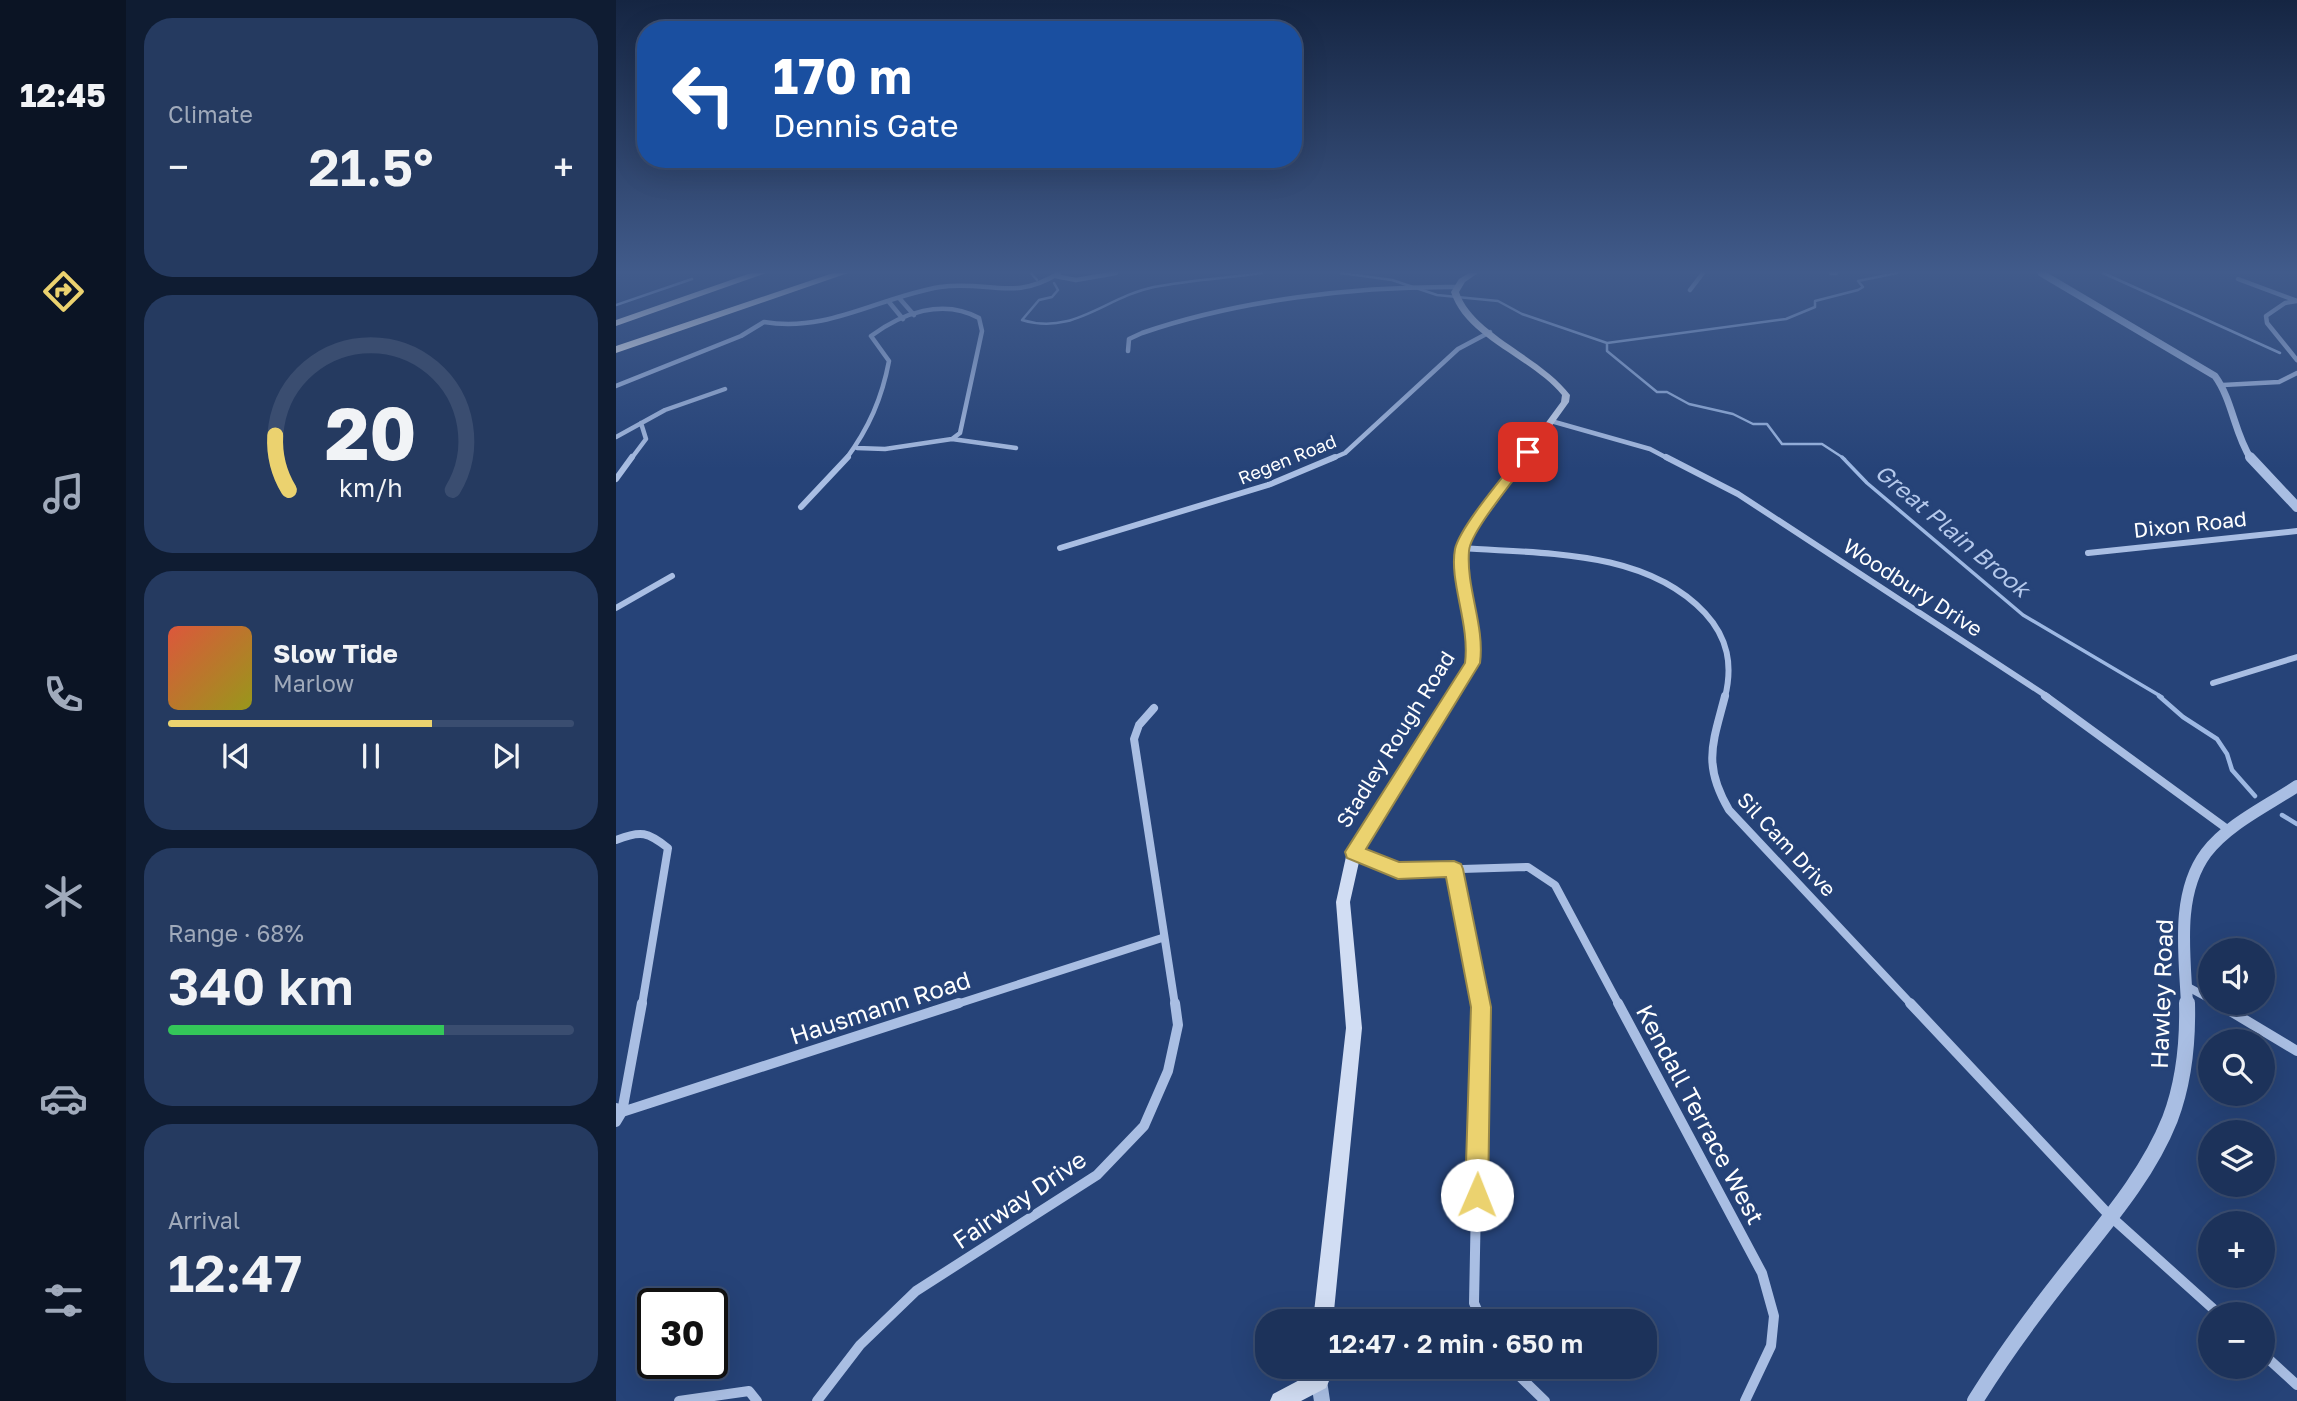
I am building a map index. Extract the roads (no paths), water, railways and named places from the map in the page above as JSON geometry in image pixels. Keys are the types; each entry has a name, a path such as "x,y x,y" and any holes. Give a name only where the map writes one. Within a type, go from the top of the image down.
{"highway":[{"path":"616,350 650,338"},
{"path":"616,360 665,338"}],"main road":[{"path":"1462,548 1472,530 1565,402 1566,395 1561,387 1543,369 1499,338"},
{"name":"Stadley Rough Road","path":"1324,1309 1354,1028 1343,902 1354,852 1473,663 1476,639 1463,573 1462,548"},
{"path":"1280,1401 1320,1383"}],"street":[{"path":"616,386 735,338"},
{"path":"801,507 832,478 857,448 870,425 888,372 889,361 873,338"},
{"path":"952,439 960,433 981,338"},
{"path":"1128,351 1131,338"},
{"name":"Regen Road","path":"1060,548 1268,485 1345,453 1458,349 1478,338"},
{"path":"2154,338 2202,366 2222,385 2242,442 2272,484 2297,507"},
{"path":"2279,338 2297,360"},
{"path":"2222,385 2279,382 2297,373"},
{"path":"616,437 689,400 725,389"},
{"name":"Woodbury Drive","path":"1551,421 1650,449 1738,494 1989,657 2108,739 2230,832"},
{"path":"616,479 646,439 641,423"},
{"path":"857,448 886,449 952,439 1016,448"},
{"name":"Dixon Road","path":"2088,552 2297,531"},
{"name":"Sil Cam Drive","path":"1462,548 1605,563 1649,574 1682,590 1705,610 1722,635 1729,663 1728,683 1714,723 1708,756 1717,793 1728,810 2110,1216 2206,1302"},
{"path":"616,608 672,576"},
{"path":"2213,683 2297,657"},
{"name":"Fairway Drive","path":"817,1401 860,1345 916,1291 1097,1175 1144,1126 1168,1071 1178,1025 1134,739 1139,725 1154,708"},
{"name":"Hawley Road","path":"1975,1401 1991,1375 2137,1184 2162,1139 2180,1085 2187,1045 2186,917 2188,890 2194,872 2207,852 2230,832 2295,790"},
{"path":"616,840 631,834 650,834 668,848 658,919 616,1122"},
{"path":"1354,852 1398,870 1454,869 1481,1007 1474,1303 1477,1309"},
{"name":"Kendall Terrace West","path":"1454,869 1528,867 1555,885 1762,1273 1774,1316 1771,1346 1745,1401"},
{"name":"Hausmann Road","path":"619,1110 1163,939"},
{"path":"2188,987 2198,992"},
{"path":"2237,1015 2297,1051"},
{"path":"2275,1365 2297,1385"},
{"path":"1522,1379 1545,1401"},
{"path":"679,1401 749,1391 757,1401"}],"waterway":[{"path":"1593,338 1607,343"},
{"path":"1607,343 1641,338"},
{"path":"2248,338 2280,353"},
{"name":"Great Plain Brook","path":"1607,343 1607,351 1657,392 1667,392 1689,404 1733,414 1753,424 1767,424 1782,444 1822,444 1842,457"},
{"name":"Great Plain Brook","path":"1842,457 1867,483 2023,615 2162,697"},
{"name":"Great Plain Brook","path":"2159,696 2183,717 2217,739 2227,754 2232,770 2255,796"},
{"name":"Great Plain Brook","path":"2282,815 2297,824"}]}
